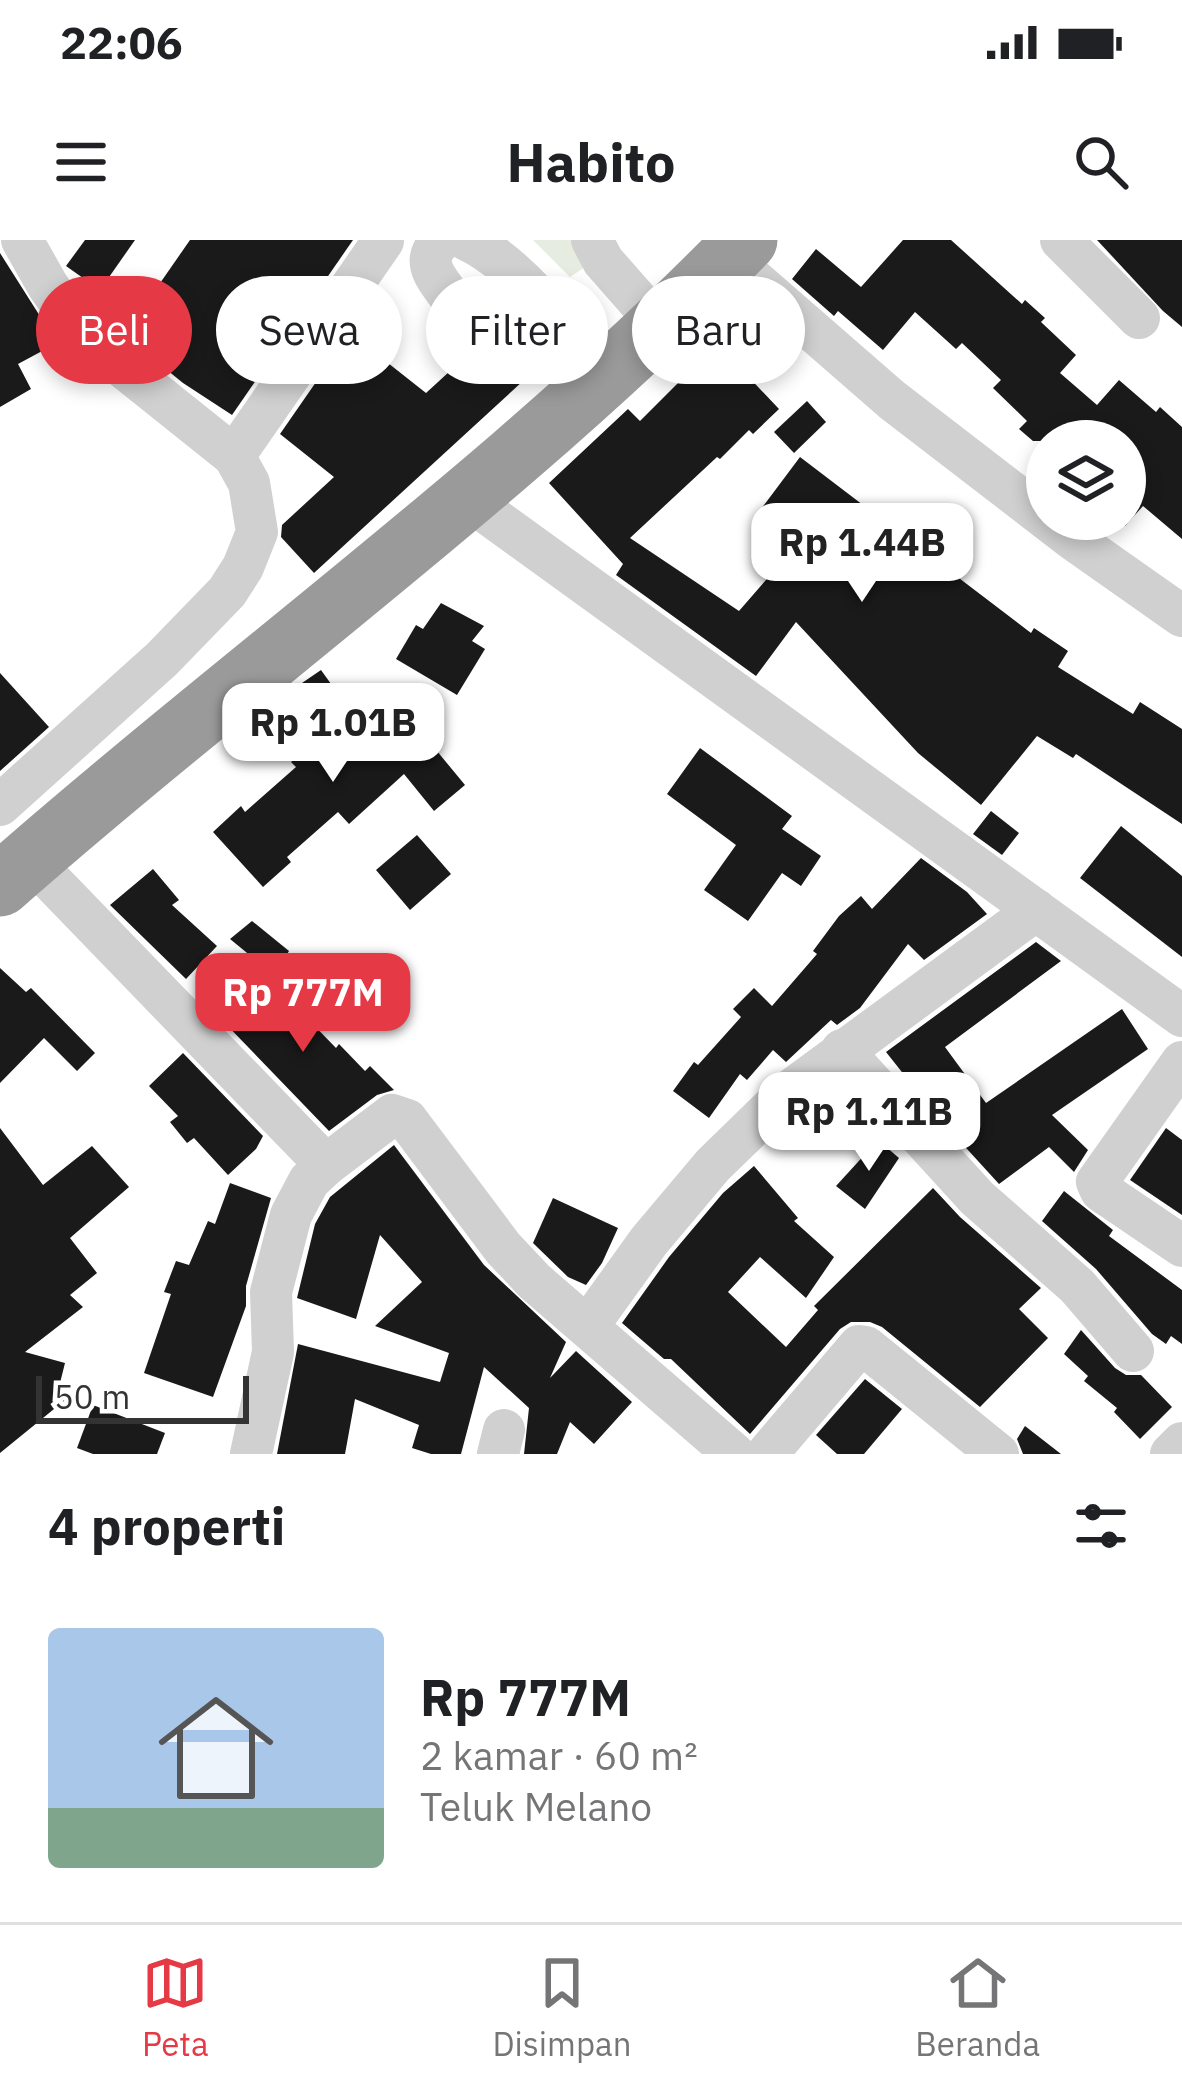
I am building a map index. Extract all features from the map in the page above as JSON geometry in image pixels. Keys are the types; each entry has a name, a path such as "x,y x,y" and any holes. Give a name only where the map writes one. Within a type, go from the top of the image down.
{"highway":[{"path":"711,276 737,249"},
{"path":"608,373 632,352"},
{"path":"10,850 466,498 596,384"}],"street":[{"path":"22,240 84,336 234,456 249,483 257,532 227,592 162,659 10,850 326,1165"},
{"path":"436,276 429,256 442,240"},
{"path":"467,240 514,276"},
{"path":"592,240 603,261 632,294"},
{"path":"1061,240 1139,319"},
{"path":"234,456 383,241"},
{"path":"737,249 892,400 1182,616"},
{"path":"466,498 1182,1016"},
{"path":"588,1326 649,1241 713,1166 787,1093 1036,910"},
{"path":"842,1050 977,1198 1077,1286 1133,1351"},
{"path":"1182,1062 1097,1182 1101,1191 1182,1246"},
{"path":"251,1454 269,1376 272,1292 286,1234 309,1181 392,1114 399,1114 534,1281 763,1453 859,1346 998,1454"},
{"path":"1172,1454 1182,1443"}],"shaded area":[{"path":"533,240 583,240 591,263 569,276"}],"building":[{"path":"85,240 135,240 110,276 80,276 66,266"},
{"path":"190,240 353,240 328,276 216,276 216,384 253,384 232,415 185,384 192,384 192,276 165,276"},
{"path":"903,240 951,240 1022,304 1025,300 1045,318 1041,322 1076,355 1060,373 1097,405 1119,380 1182,427 1182,539 1146,509 1146,420 1026,420 993,388 1001,380 962,343 956,349 915,312 883,350 838,311 834,316 805,290 805,276 794,276 816,249 861,287"},
{"path":"1097,240 1182,240 1182,327 1163,311"},
{"path":"0,253 36,310 36,354 18,364 31,389 0,407"},
{"path":"402,374 426,393 436,384 520,384 314,573 281,537 282,525 334,477 280,434 315,384 402,384"},
{"path":"677,384 755,384 779,409 753,434 749,430 717,457 630,538 739,611 798,543 758,513 800,457 1031,633 1034,628 1068,651 1058,667 1133,714 1140,702 1182,729 1182,824 1076,754 1073,758 1037,736 981,805 918,753 796,622 756,676 616,575 623,564 549,483 628,409 640,421"},
{"path":"807,401 826,422 794,453 774,432"},
{"path":"441,603 484,626 472,641 485,649 457,695 396,659 416,625 423,629"},
{"path":"321,670 374,744 408,716 465,785 434,811 404,774 349,824 338,812 287,857 291,862 263,887 213,832 241,806 245,812 296,767 291,762 332,725 302,683"},
{"path":"0,673 49,727 0,771"},
{"path":"700,748 792,816 782,829 821,856 801,886 782,873 748,921 704,890 736,845 667,794"},
{"path":"991,811 1019,833 1002,855 973,834"},
{"path":"1121,826 1182,876 1182,957 1080,878"},
{"path":"417,835 451,874 410,910 376,870"},
{"path":"921,858 967,892 987,914 924,960 908,944 860,1008 837,1025 831,1020 786,1062 773,1050 747,1080 740,1074 709,1118 673,1091 694,1062 698,1065 741,1017 733,1009 754,988 772,1006 817,954 813,951 839,916 861,896 872,909"},
{"path":"153,869 179,900 172,905 217,946 186,979 110,905"},
{"path":"252,921 289,951 274,975 230,939"},
{"path":"1036,942 1061,961 945,1047 986,1103 1122,1009 1148,1049 1052,1115 1088,1150 1074,1172 1049,1147 999,1184 886,1052"},
{"path":"0,968 26,992 31,988 95,1053 77,1071 44,1038 0,1083"},
{"path":"265,975 336,1048 339,1044 365,1071 370,1066 394,1090 377,1095 329,1131 221,1019"},
{"path":"183,1053 263,1136 228,1175 194,1138 187,1143 170,1122 178,1116 149,1086"},
{"path":"0,1128 43,1185 92,1146 129,1187 70,1238 97,1273 70,1295 83,1307 25,1352 65,1363 58,1391 70,1396 0,1453"},
{"path":"1166,1128 1182,1140 1182,1215 1130,1180"},
{"path":"878,1140 899,1158 865,1209 836,1186"},
{"path":"394,1145 484,1265 566,1342 550,1378 576,1351 632,1402 594,1444 570,1422 557,1454 524,1454 529,1408 484,1367 461,1454 431,1454 412,1448 419,1425 355,1399 345,1454 277,1454 298,1344 440,1382 449,1353 375,1326 422,1282 380,1235 356,1319 297,1298 315,1224 330,1197"},
{"path":"754,1166 798,1218 794,1221 834,1257 806,1298 760,1257 728,1292 786,1347 818,1310 814,1306 933,1188 1041,1288 1019,1309 1048,1338 980,1407 882,1327 851,1322 750,1434 671,1359 664,1359 622,1323 669,1257 723,1193"},
{"path":"230,1183 271,1198 246,1286 246,1306 213,1397 144,1373 171,1294 164,1292 176,1261 189,1265 208,1221 215,1224"},
{"path":"1064,1191 1113,1230 1109,1236 1182,1290 1182,1344 1171,1336 1166,1344 1152,1334 1096,1269 1042,1221"},
{"path":"553,1198 618,1228 586,1285 568,1277 533,1243"},
{"path":"1081,1330 1115,1368 1126,1375 1141,1375 1172,1407 1140,1439 1064,1354"},
{"path":"865,1379 902,1409 864,1454 837,1454 816,1435"},
{"path":"93,1405 165,1433 157,1454 93,1454 77,1448"},
{"path":"1025,1426 1061,1454 1023,1454 1017,1439"}]}
